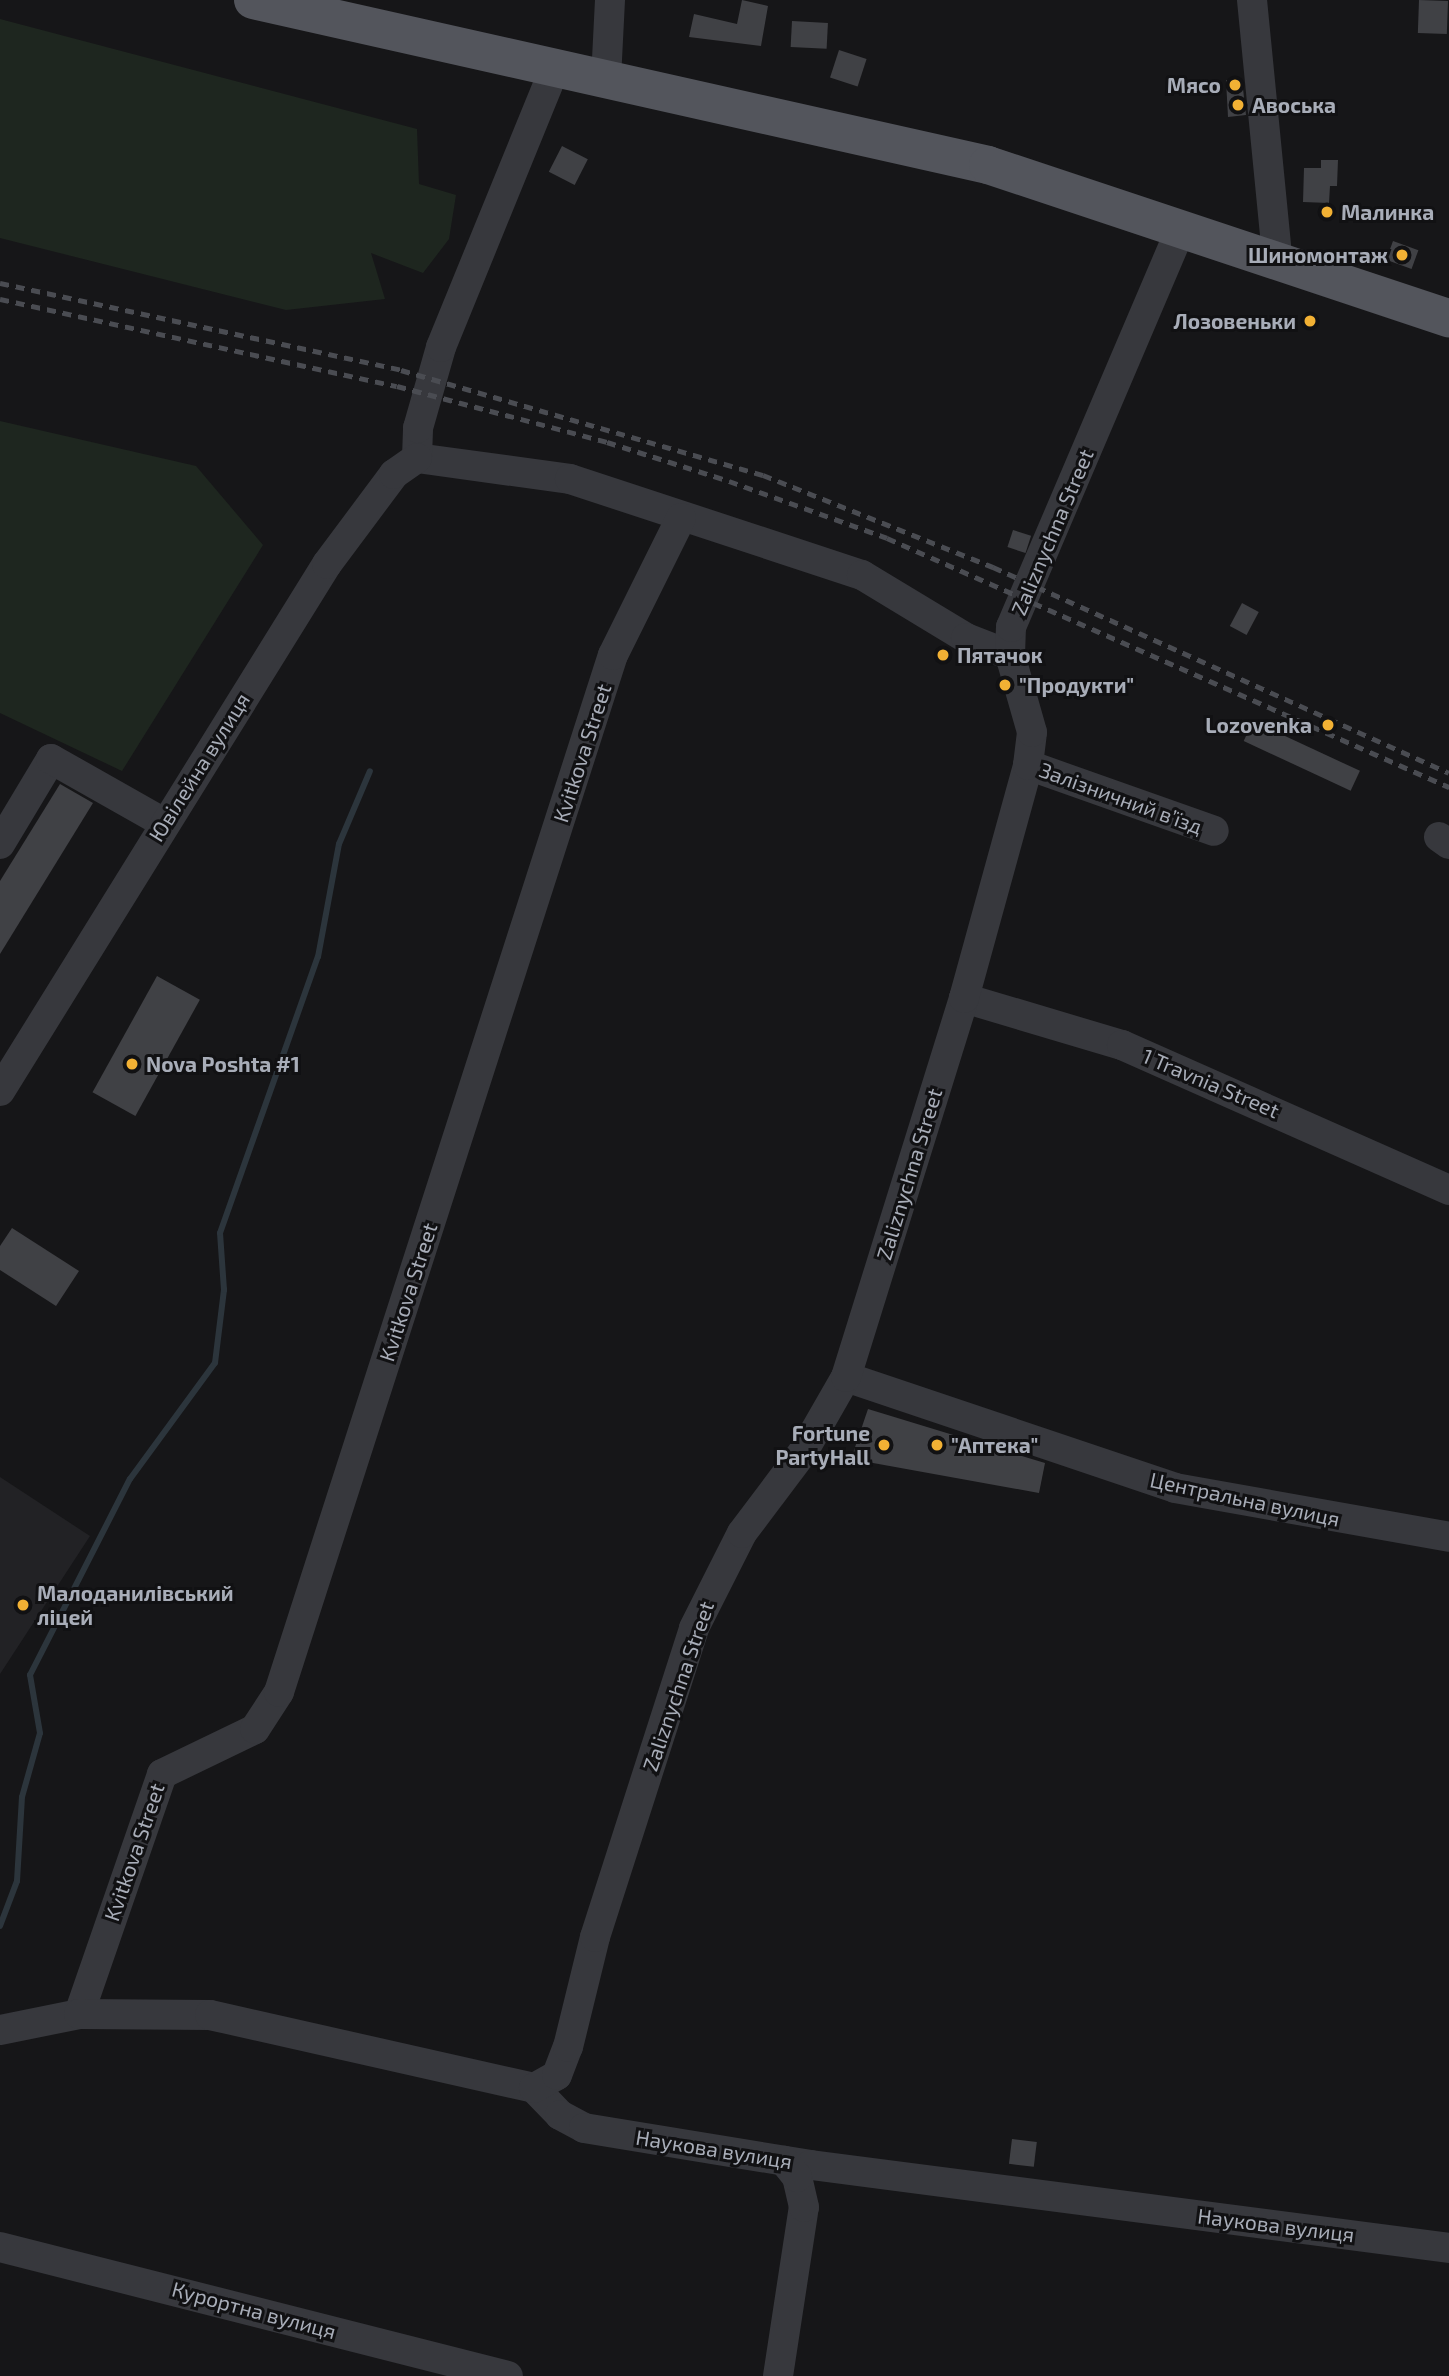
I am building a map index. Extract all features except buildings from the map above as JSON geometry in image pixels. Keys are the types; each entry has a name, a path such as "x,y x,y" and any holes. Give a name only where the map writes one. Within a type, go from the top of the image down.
{"main road":[{"path":"270,2 988,165 1181,229 1276,257 1449,318"}],"street":[{"path":"606,79 610,0"},
{"path":"1252,0 1276,257"},
{"path":"555,67 440,347 418,428 417,458 570,479 681,519 862,575 966,638 1010,654"},
{"name":"Zaliznychna Street","path":"534,2088 556,2075 568,2047 595,1937 694,1628 742,1533 803,1452 846,1377 964,998 1028,765 1030,709 1010,654 1012,627 1181,229"},
{"name":"Ювілейна вулиця","path":"0,1091 164,823 365,509 394,474 417,458"},
{"name":"Kvitkova Street","path":"79,2014 162,1774 254,1729 279,1692 613,655 681,519"},
{"path":"0,844 51,759 164,823"},
{"name":"Залізничний в’їзд","path":"1028,765 1214,831"},
{"name":"1 Travnia Street","path":"964,998 1122,1045 1449,1190"},
{"name":"Центральна вулиця","path":"846,1377 1175,1488 1449,1537"},
{"path":"0,2030 79,2014 209,2015 534,2088"},
{"name":"Наукова вулиця","path":"534,2088 561,2115 584,2128 785,2161 1449,2248"},
{"path":"778,2376 804,2207 797,2178 785,2161"},
{"name":"Курортна вулиця","path":"0,2248 508,2376"}],"shaded area":[{"path":"0,19 417,129 419,184 456,195 449,239 423,273 371,253 385,299 286,310 0,238"},
{"path":"0,421 196,466 263,545 122,771 0,713"},
{"name":"Малоданилівський ліцей","path":"0,1477 90,1536 0,1674"}],"waterway":[{"path":"0,1926 17,1881 22,1797 40,1733 30,1675 130,1479 215,1363 224,1290 220,1233 318,957 339,844 370,771"}],"railway":[{"path":"0,283 401,370 763,475 993,567 1449,773"},
{"path":"0,299 397,386 607,442 729,481 887,538 1449,787"}],"place":[{"name":"Мясо","path":"1235,85"},
{"name":"Авоська","path":"1238,105"},
{"name":"Малинка","path":"1327,212"},
{"name":"Шиномонтаж","path":"1402,255"},
{"name":"Лозовеньки","path":"1310,321"},
{"name":"Пятачок","path":"943,655"},
{"name":"\"Продукти\"","path":"1005,685"},
{"name":"Lozovenka","path":"1328,725"},
{"name":"Nova Poshta #1","path":"132,1064"},
{"name":"Fortune PartyHall","path":"884,1445"},
{"name":"\"Аптека\"","path":"937,1445"},
{"name":"Малоданилівський ліцей","path":"23,1605"}]}
